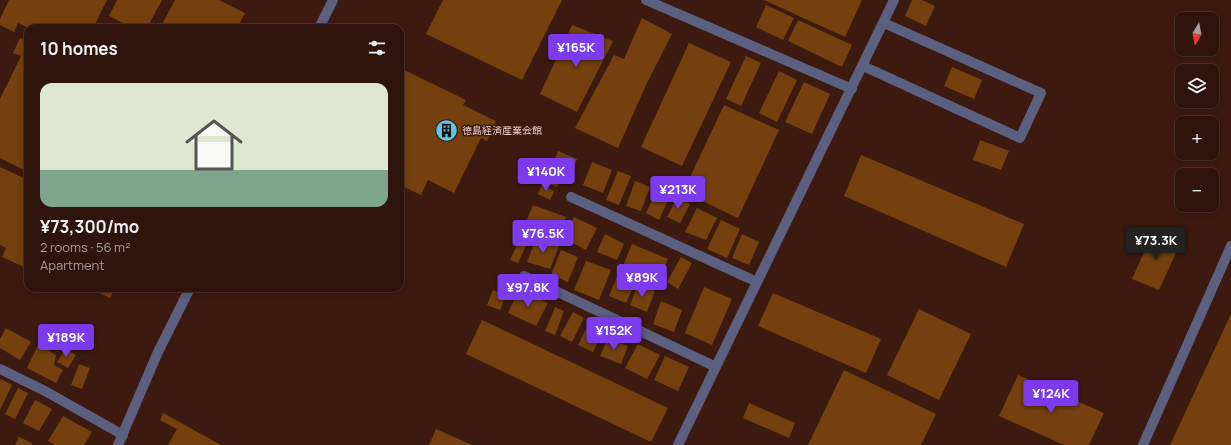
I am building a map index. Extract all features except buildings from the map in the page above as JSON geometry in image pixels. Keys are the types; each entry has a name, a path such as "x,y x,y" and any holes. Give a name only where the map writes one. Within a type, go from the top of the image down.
{"street":[{"path":"321,24 333,0"},
{"path":"646,0 852,89"},
{"path":"678,445 894,0"},
{"path":"863,66 1020,138 1041,93 884,23"},
{"path":"571,197 757,282"},
{"path":"1143,445 1231,246"},
{"path":"524,276 716,367"},
{"path":"118,445 158,352 188,292"},
{"path":"0,369 45,391 123,435"}],"place":[{"name":"徳島経済産業会館","path":"446,130"}]}
